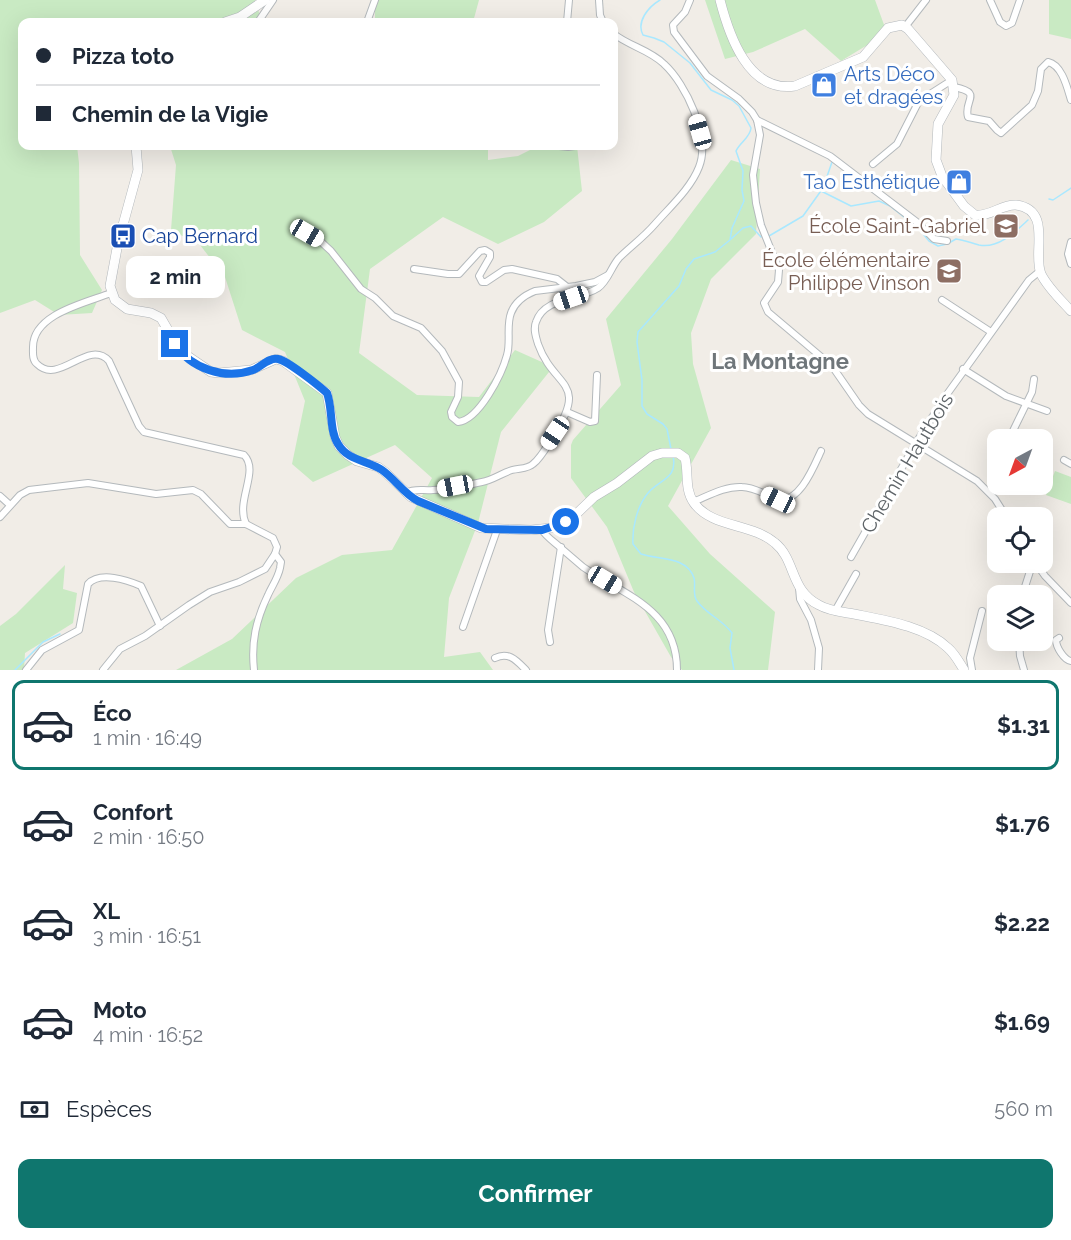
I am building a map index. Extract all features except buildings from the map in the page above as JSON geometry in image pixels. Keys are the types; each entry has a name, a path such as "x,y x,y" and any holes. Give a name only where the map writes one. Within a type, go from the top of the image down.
{"street":[{"path":"237,18 265,0"},
{"path":"261,18 273,0"},
{"path":"368,18 375,0"},
{"path":"567,18 569,0"},
{"path":"599,0 601,18"},
{"path":"690,0 685,12 673,25 674,32 708,76 739,99 752,111 757,120 760,135 753,175 756,203 761,225 779,270 778,282 765,301 766,308 772,317 832,366 868,414 977,481 1000,507"},
{"path":"720,0 730,33 747,64 770,82 786,87 795,86 858,60 868,53 888,28 895,25 905,27 953,83 971,94 966,112 968,117 989,121 1000,132 1003,132 1032,105 1038,91 1041,69 1048,62 1054,64 1058,69 1071,100"},
{"path":"905,27 926,0"},
{"path":"990,0 1000,22 1006,26 1012,23 1020,0"},
{"path":"406,493 484,482 511,471 530,467 535,463 567,412 570,401 568,387 549,367 542,354 535,334 536,321 544,310 557,303 597,289 620,257 635,245 675,202 699,168 702,156 700,132 688,96 677,77 655,56 626,44 618,37"},
{"path":"873,165 897,144 919,101 953,83"},
{"path":"953,83 954,95 937,128 935,154 939,170 964,206 975,215 989,214 1013,205 1024,208 1035,217 1039,229 1040,271 1051,289 1071,310"},
{"path":"757,120 830,156 936,240 947,241"},
{"path":"136,150 138,170 118,243 110,286 111,293 115,300 127,309 151,313 161,318 180,351 211,372 246,371 255,369 271,359 283,361 327,393 335,437 339,446 357,461 378,467 418,501 475,526 497,530 542,530 566,522 594,497 617,483 643,461 662,453 678,453 685,458 687,482 693,502 708,515 776,543 799,588 810,600 819,606 835,611 904,627 937,639 954,654 964,670"},
{"path":"307,233 331,251 361,289 375,298 393,316 422,328 442,351 459,382 458,397 451,412 452,417 458,422 475,412 488,396 500,375 508,354 511,312 526,295 535,291 595,282 608,275"},
{"path":"1071,242 1068,254 1071,264"},
{"path":"414,269 459,274 480,251 485,250 490,253 490,257 479,276 482,282 486,282 504,270 519,270 557,279 566,286"},
{"name":"Chemin Hautbois","path":"851,557 916,443 963,369 1029,279 1040,271"},
{"path":"111,293 43,322 33,338 34,360 38,366 50,370 63,368 96,354 104,356 109,361 138,426 144,432 244,455 249,461 250,468 242,506 246,524"},
{"path":"942,300 991,332"},
{"path":"963,369 1003,394 1047,411"},
{"path":"567,412 590,422 595,421 597,375"},
{"path":"1014,429 1032,392 1034,378"},
{"path":"693,502 725,489 743,487 754,489 778,500 790,498 808,477 821,451"},
{"path":"0,518 20,495 29,490 88,483 156,494 193,490 201,494 230,524 246,524 270,536 277,547 275,554 264,568 256,574 210,592 160,626 120,649 103,670"},
{"path":"0,496 10,505"},
{"path":"463,627 497,530"},
{"path":"542,530 583,566 650,608 666,628 673,646 677,670"},
{"path":"550,642 548,630 561,547"},
{"path":"254,670 252,644 255,629 260,612 280,568 281,562 275,554"},
{"path":"1043,573 1071,603"},
{"path":"835,611 856,574"},
{"path":"26,670 42,650 79,630 88,584 96,579 118,579 141,586 160,626"},
{"path":"799,588 800,598 811,620 819,648 818,670"},
{"path":"972,670 970,658 982,611"},
{"path":"1059,638 1056,644 1065,659 1071,661"},
{"path":"1020,651 1024,670"},
{"path":"495,658 504,655 513,657 526,670"}],"green space":[{"path":"0,0 255,0 261,18 18,18 18,150 77,150 80,255 102,290 92,313 59,315 35,300 0,313"},
{"path":"375,0 479,0 474,18 375,18"},
{"path":"705,0 875,0 887,33 841,61 805,29 753,52 725,59"},
{"path":"1049,0 1071,0 1071,39 1049,34"},
{"path":"171,150 488,150 488,160 518,156 530,150 577,150 582,191 544,222 498,244 443,217 370,269 359,353 417,395 479,397 515,350 553,367 501,432 478,523 449,598 444,657 480,652 493,670 176,670 232,639 296,578 342,555 392,550 432,478 395,445 313,482 292,464 305,401 285,352 242,330 225,277 200,245 171,230 176,165"},
{"path":"731,160 760,169 756,234 711,279 691,333 693,364 711,428 668,506 710,554 775,612 768,670 682,670 671,657 634,592 607,527 571,478 571,445 621,385 606,319 672,239"},
{"path":"1055,471 1071,477 1071,504 1046,495 1053,495"},
{"path":"65,565 63,589 77,593 73,623 25,653 24,670 0,670 0,626 16,614"}],"waterway":[{"path":"660,0 644,15 641,25 643,35 664,42 690,63 711,90 739,106 751,128 749,135 736,151 743,171 744,201 732,228 730,240 715,252 694,259 686,269 679,286 638,332 642,406 647,414 667,429 671,449"},
{"path":"769,236 803,216 823,188 832,162"},
{"path":"1049,199 1053,200 1071,188"},
{"path":"821,191 851,206 879,201 890,206 919,229 929,241 938,246 956,239 986,246 993,244 1006,239 1028,220"},
{"path":"731,239 743,228 751,226 761,237"},
{"path":"673,456 673,470 667,478 648,493 641,504 634,524 633,544 641,554 679,562 690,571 694,578 697,601 732,633 730,648 734,670"},
{"path":"15,670 43,642 60,634"}],"place":[{"name":"Arts Déco et dragées","path":"824,85"},
{"name":"Tao Esthétique","path":"959,182"},
{"name":"École Saint-Gabriel","path":"1006,226"},
{"name":"Cap Bernard","path":"123,236"},
{"name":"École élémentaire Philippe Vinson","path":"949,271"}],"district":[{"name":"La Montagne","path":"780,361"}],"route":[{"path":"175,344 185,355 211,372 251,370 271,359 283,361 327,393 335,437 339,446 357,461 378,467 418,501 486,529 542,530 566,522"}]}
